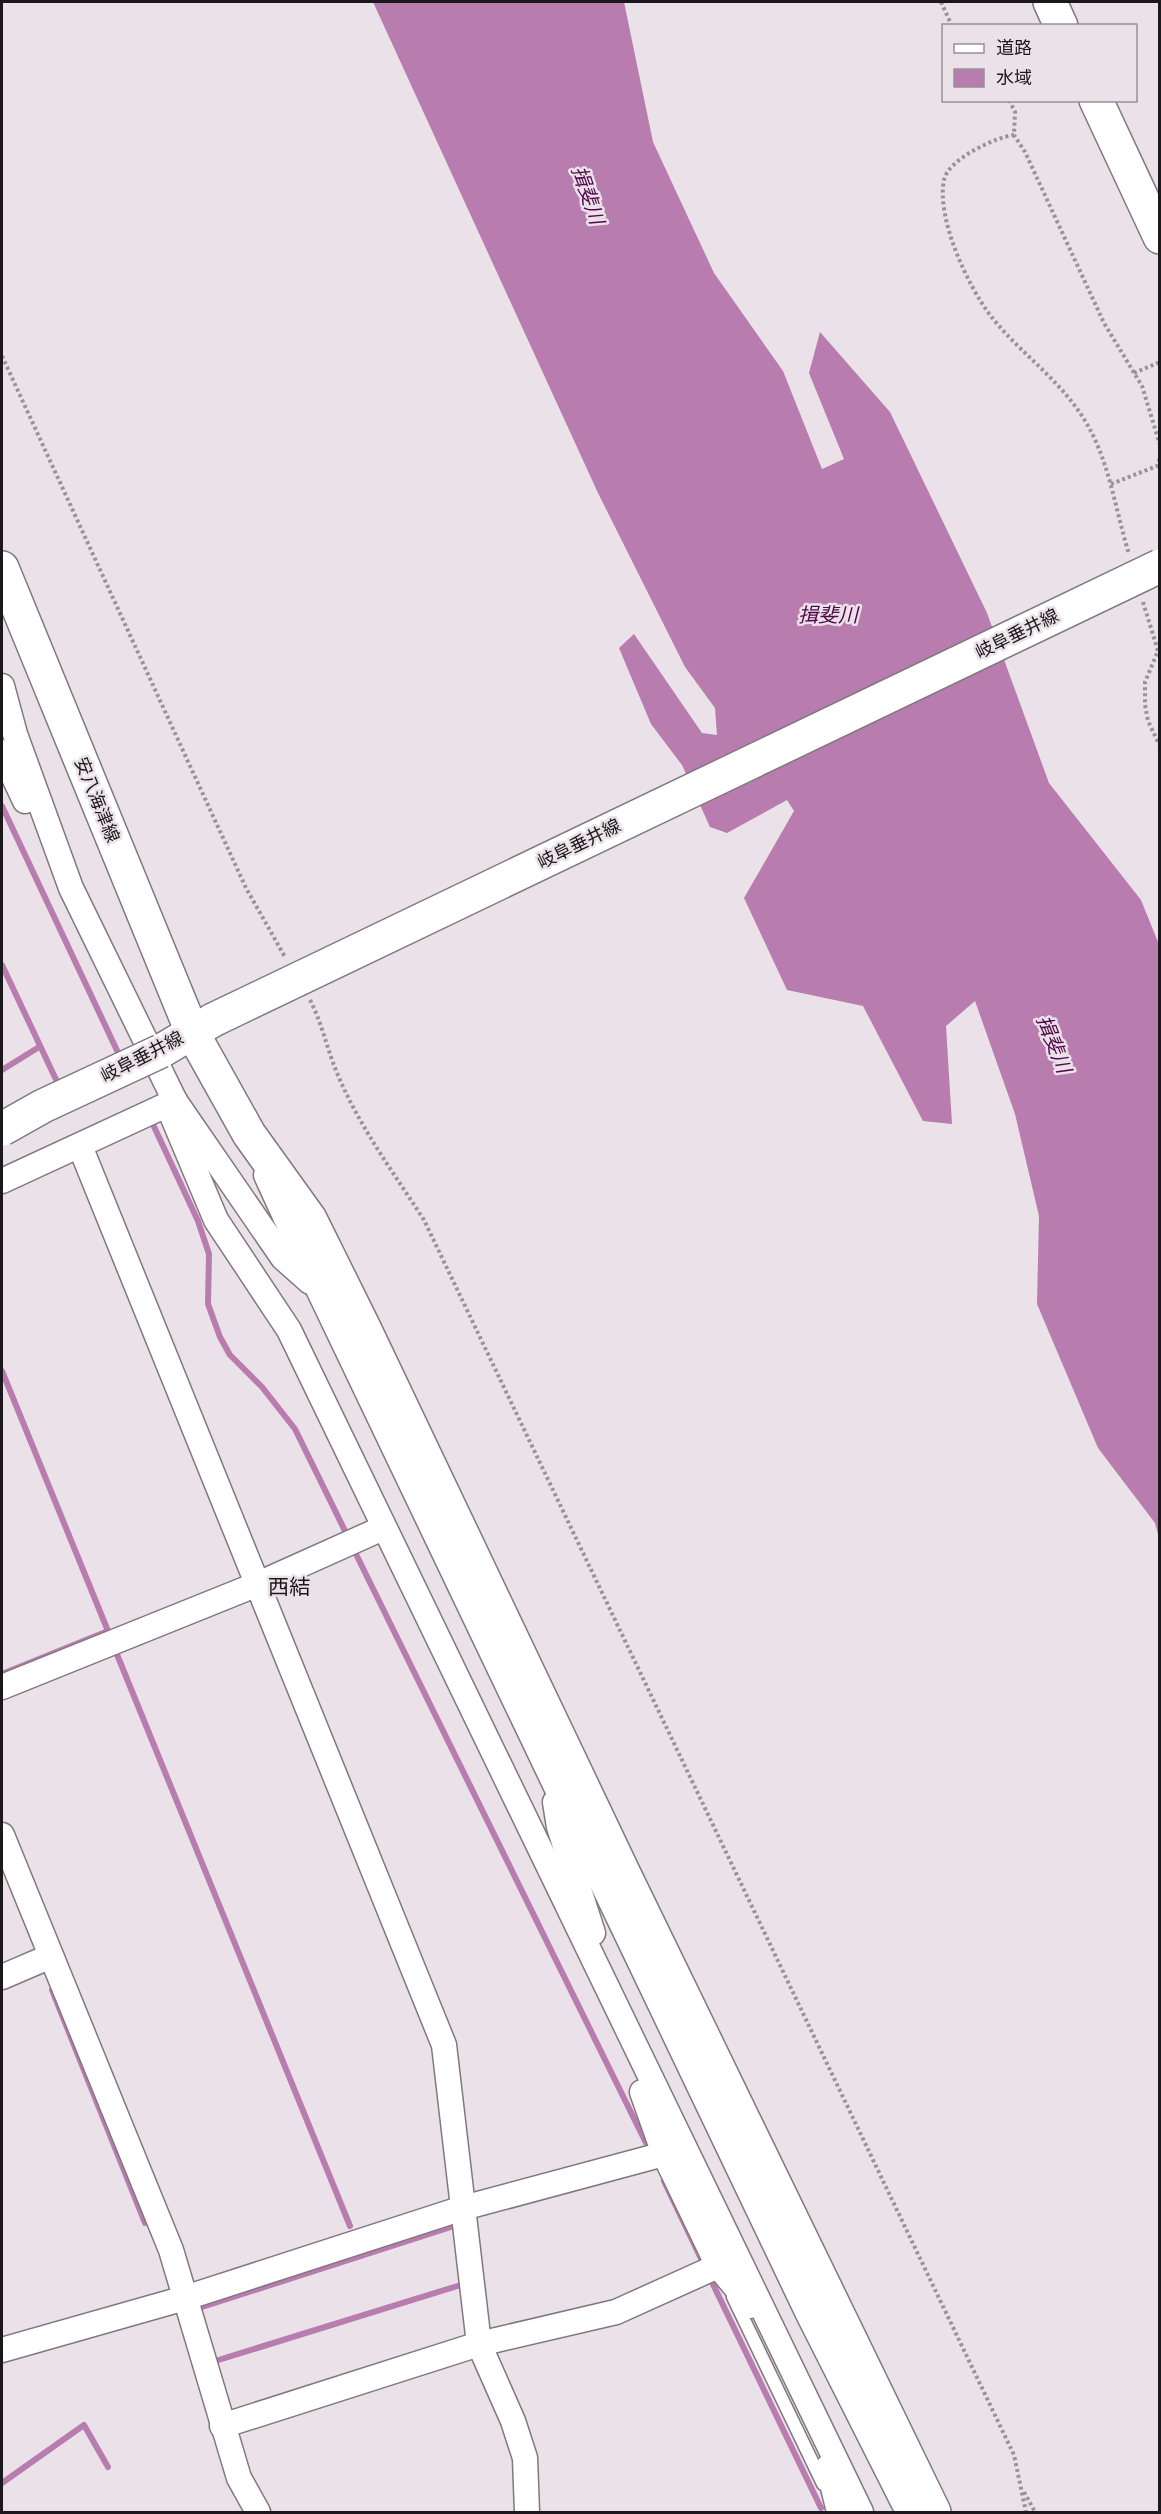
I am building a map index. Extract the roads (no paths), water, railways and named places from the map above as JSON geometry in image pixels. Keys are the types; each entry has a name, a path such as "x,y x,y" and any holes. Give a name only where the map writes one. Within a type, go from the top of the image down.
{"main road":[{"path":"1097,102 1160,237"},
{"name":"岐阜垂井線","path":"2,1129 43,1106 161,1051 203,1026 1144,561"},
{"name":"安八海津線","path":"2,568 249,1134 310,1220 365,1330 629,1885 934,2512"}],"street":[{"path":"2,686 15,734 71,888"},
{"path":"2,752 175,1101 283,1258 316,1287"},
{"path":"2,1181 175,1101"},
{"path":"175,1101 171,1113 216,1220 289,1330 861,2512"},
{"path":"249,1134 316,1287 548,1767 808,2314 908,2512"},
{"path":"80,1146 444,2045 479,2344 513,2421 525,2458 527,2512"},
{"path":"2,1687 258,1584 383,1528"},
{"path":"548,1767 559,1827 664,2154 718,2266 776,2338"},
{"path":"2,1835 171,2250 239,2478 258,2512"},
{"path":"2,1977 51,1956"},
{"path":"2,2350 185,2298 463,2208 664,2154"},
{"path":"222,2426 479,2344 616,2312 718,2266"},
{"path":"819,2426 837,2512"}],"lane":[{"path":"718,2266 837,2512"}],"water":[{"name":"揖斐川","path":"373,2 624,2 653,142 714,273 783,371 822,469 844,459 809,373 820,332 890,412 987,613 1049,783 1141,900 1160,947 1159,1538 1155,1523 1098,1448 1037,1304 1039,1216 1015,1114 975,1001 946,1026 952,1124 923,1121 863,1006 787,990 744,898 794,811 787,800 727,833 710,827 682,765 651,724 619,648 634,634 702,733 717,735 715,708 685,667 598,493"}],"waterway":[{"path":"2,806 121,1059"},
{"path":"2,965 60,1088"},
{"path":"2,1070 39,1047"},
{"path":"150,1118 198,1221 209,1254 208,1304 220,1337 230,1355 262,1387 295,1429 348,1537"},
{"path":"2,1371 108,1631 2,1674"},
{"path":"352,1546 651,2153"},
{"path":"116,1652 350,2226"},
{"path":"52,1990 145,2223"},
{"path":"664,2181 705,2267"},
{"path":"196,2309 451,2227"},
{"path":"709,2276 821,2508"},
{"path":"212,2362 464,2284"},
{"path":"2,2483 84,2425 108,2467"}],"district":[{"name":"西結","path":"289,1587"}]}
